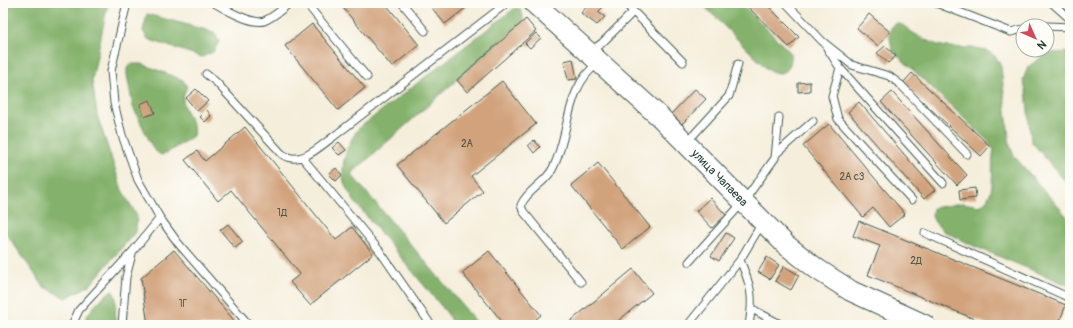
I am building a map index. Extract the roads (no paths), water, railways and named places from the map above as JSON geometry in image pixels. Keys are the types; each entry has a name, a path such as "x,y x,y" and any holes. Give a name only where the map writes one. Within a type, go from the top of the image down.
{"main road":[{"name":"улица Чапаева","path":"534,3 660,116 786,244 817,270 846,288 925,325"}],"lane":[{"path":"127,3 111,71 114,104 122,136 138,180 160,218 178,243 249,325"},
{"path":"214,3 251,21 262,22 273,16 290,3"},
{"path":"306,3 367,77"},
{"path":"402,3 425,31"},
{"path":"206,74 216,82 282,154 293,159 302,157 333,137 507,3"},
{"path":"625,3 683,62"},
{"path":"786,3 822,41 852,65 889,76 901,85 966,154"},
{"path":"936,3 1010,32 1015,31"},
{"path":"1052,3 1070,19"},
{"path":"581,282 523,211 521,205 524,198 552,170 577,91 590,69 602,43 633,12"},
{"path":"1055,26 1070,27"},
{"path":"822,41 840,68 943,183"},
{"path":"685,143 729,96 738,64"},
{"path":"840,68 832,96 838,120 912,200"},
{"path":"689,262 744,201 776,158 779,117"},
{"path":"776,154 813,121"},
{"path":"302,157 379,250 431,325"},
{"path":"72,325 80,310 133,252 160,218"},
{"path":"688,325 740,260 763,221"},
{"path":"925,233 1070,298"},
{"path":"122,325 126,277 133,252"},
{"path":"740,260 750,284 752,309 749,325"},
{"path":"752,309 782,325"}]}
